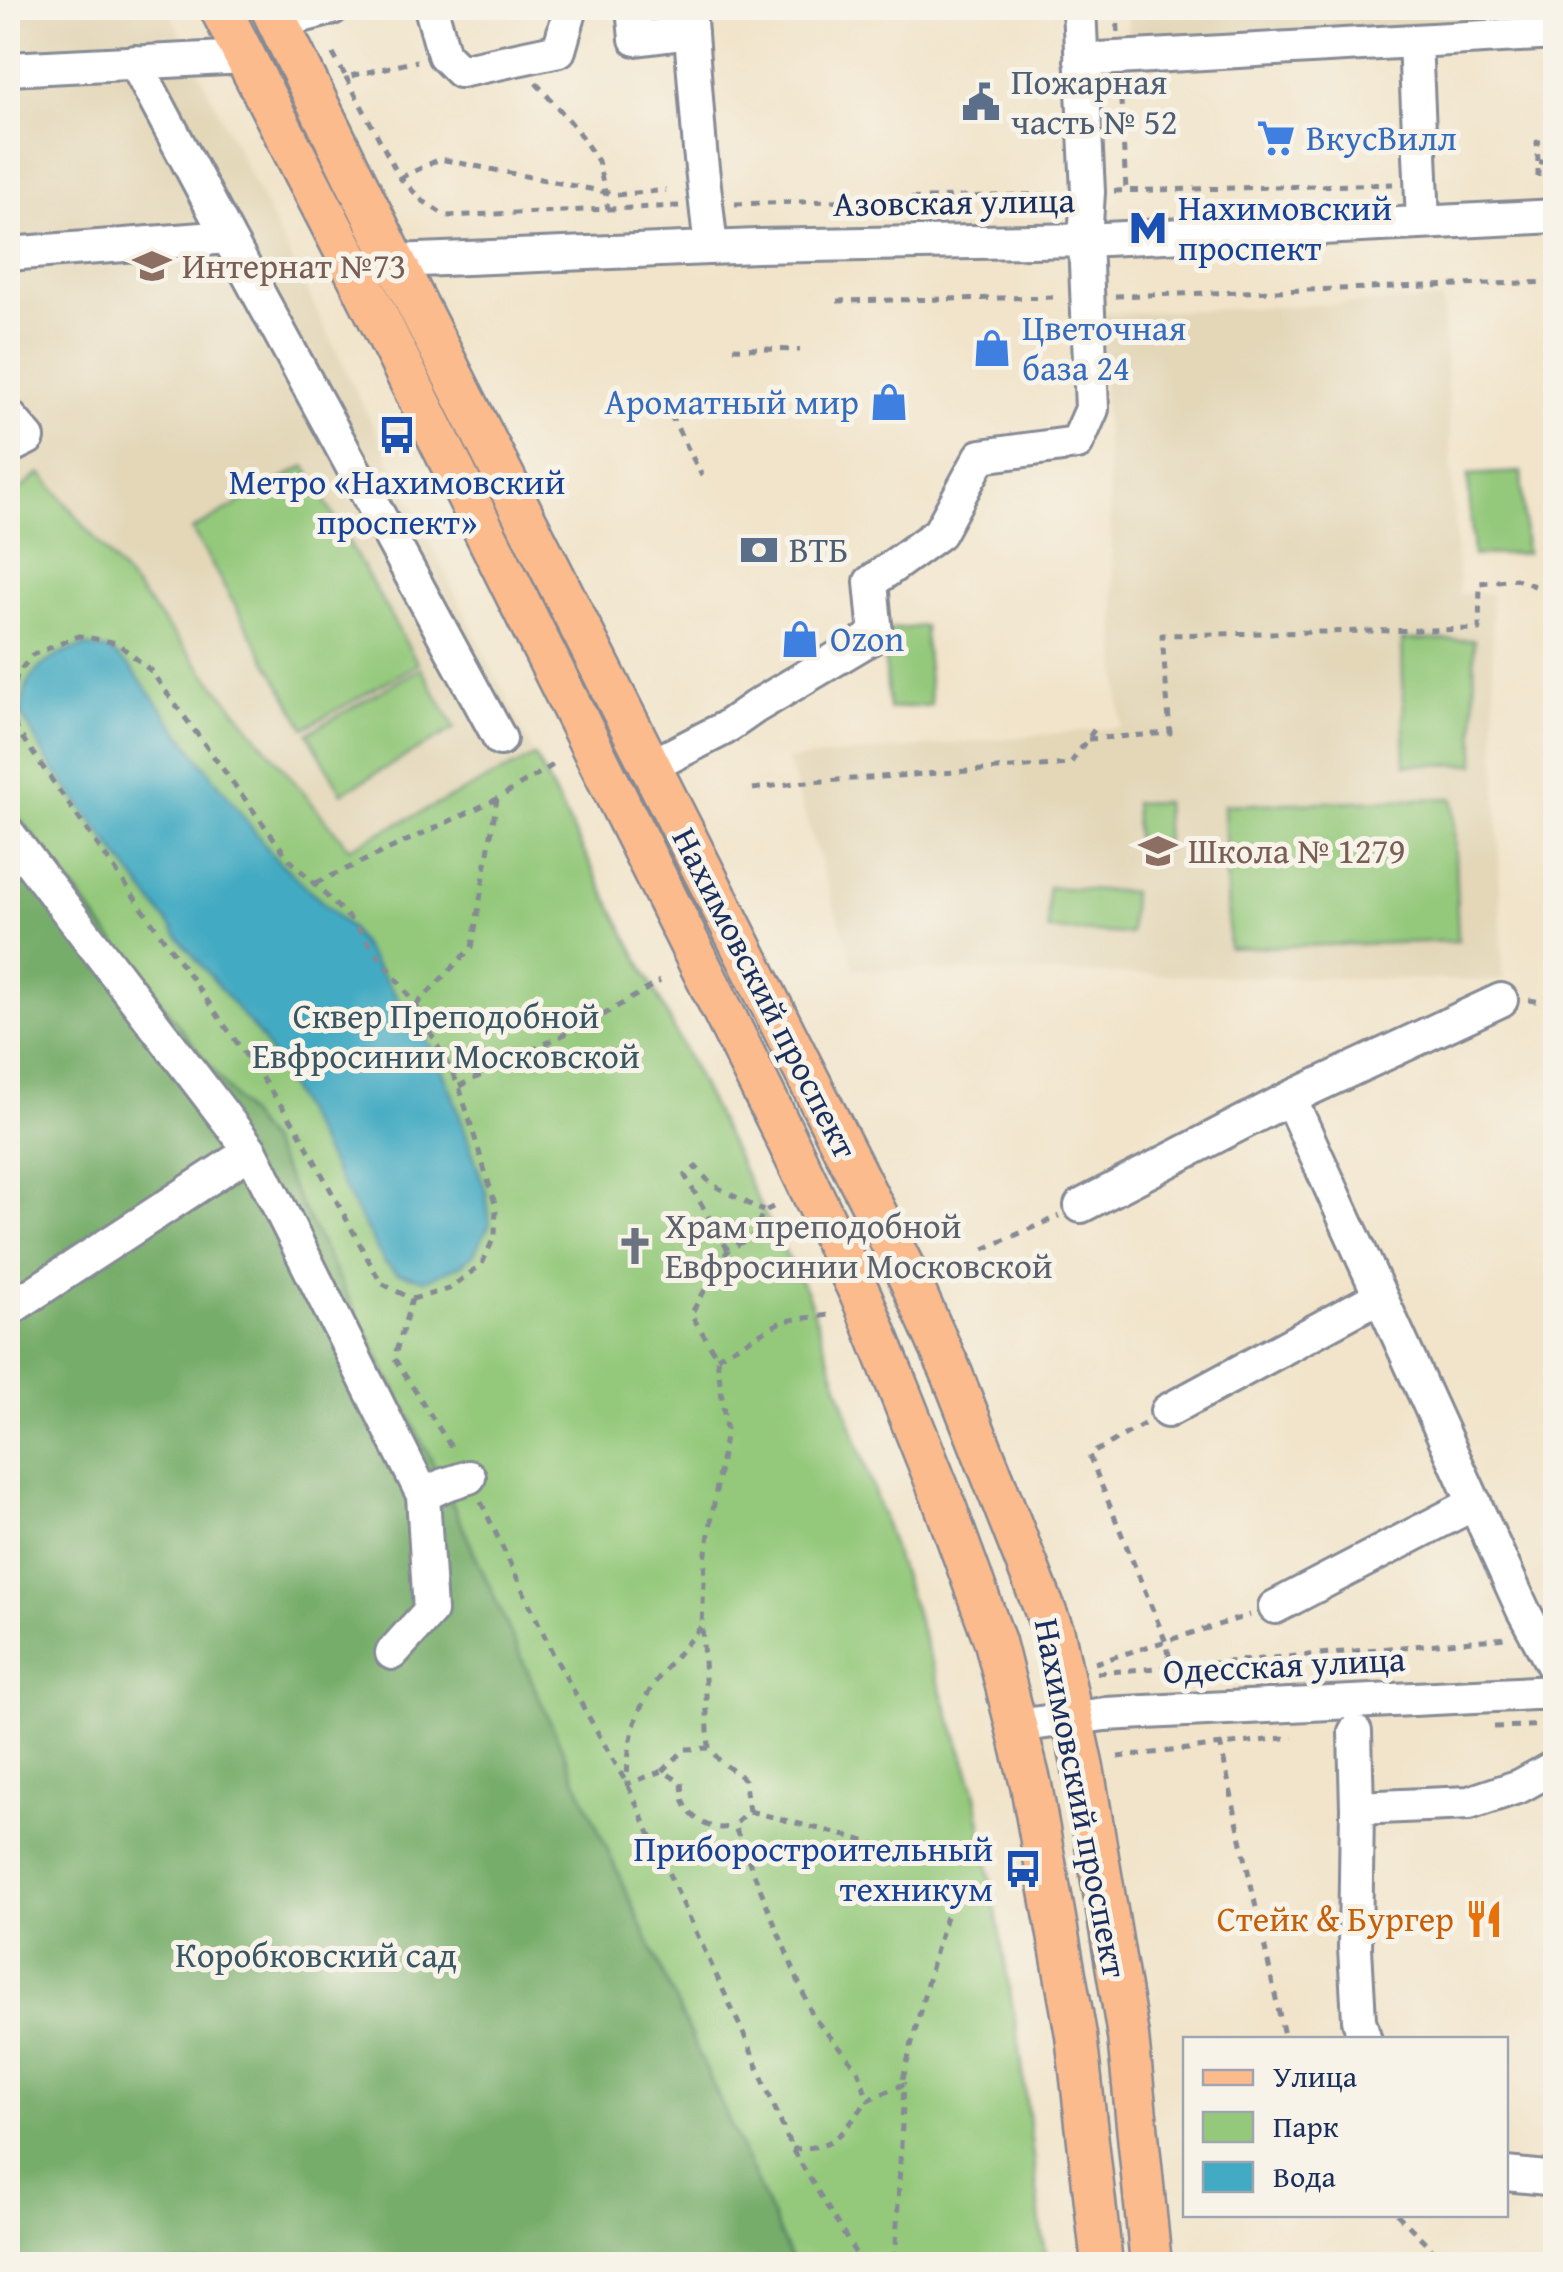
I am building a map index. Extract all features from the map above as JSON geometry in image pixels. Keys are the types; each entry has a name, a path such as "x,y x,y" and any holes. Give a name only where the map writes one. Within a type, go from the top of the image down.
{"main road":[{"name":"Нахимовский проспект","path":"220,8 356,272 786,1138 862,1300 943,1500 995,1642 1032,1786 1076,2035 1102,2264"},
{"name":"Нахимовский проспект","path":"298,13 395,260 909,1278 952,1374 1054,1633 1084,1773 1128,2036 1150,2264"}],"street":[{"path":"432,8 444,55 460,71 559,50 571,8"},
{"path":"633,8 636,39 690,20 711,248"},
{"path":"652,766 725,728 876,634 870,582 938,533 981,456 1078,443 1092,409 1080,8"},
{"path":"1081,60 1556,33"},
{"path":"1415,41 1424,222"},
{"path":"8,69 246,57"},
{"path":"135,62 500,739"},
{"name":"Азовская улица","path":"356,272 395,260 1085,240 1556,216"},
{"path":"8,254 228,237"},
{"path":"8,415 28,438 8,448"},
{"path":"8,833 250,1151 423,1495 430,1611 392,1653"},
{"path":"1082,1206 1290,1098 1501,1000"},
{"path":"1290,1098 1475,1504 1556,1671"},
{"path":"8,1310 250,1151"},
{"path":"1166,1411 1380,1296"},
{"path":"423,1495 444,1485 462,1465"},
{"path":"1275,1607 1475,1504"},
{"name":"Одесская улица","path":"1017,1726 1071,1717 1556,1692"},
{"path":"1355,1732 1355,1948 1359,2020 1364,2037"},
{"path":"1358,1808 1469,1803 1520,1786 1556,1766"},
{"path":"1508,2174 1556,2179"}],"path":[{"path":"1117,8 1126,190"},
{"path":"298,13 346,77 400,178 446,216 1126,190 1422,183"},
{"path":"346,77 444,55"},
{"path":"530,77 598,160 608,208"},
{"path":"1538,177 1537,142 1556,141"},
{"path":"400,178 440,159 616,194 666,190"},
{"path":"1538,162 1556,162"},
{"path":"836,302 1556,282"},
{"path":"733,348 800,350"},
{"path":"664,400 702,476"},
{"path":"1088,739 1170,733 1162,635 1479,630 1480,583 1516,579 1556,594"},
{"path":"79,636 117,642 150,670 289,858 316,883 353,922 416,1005 459,1086 496,1207 495,1236 482,1264 449,1289 412,1299 380,1283 296,1128 16,728 12,698 17,676 32,654 79,636"},
{"path":"753,789 1070,764 1094,730"},
{"path":"316,883 497,798 553,765"},
{"path":"416,1005 472,946 497,798"},
{"path":"459,1086 600,1016 660,980"},
{"path":"1541,1000 1556,1004"},
{"path":"728,1250 685,1176 696,1167 711,1184 764,1212"},
{"path":"984,1249 1082,1206"},
{"path":"749,1812 744,1780 709,1748 702,1626 705,1559 726,1430 716,1358 692,1314 728,1250 753,1236 764,1212 773,1208"},
{"path":"412,1299 394,1358 462,1465 554,1656 627,1784 745,2036 792,2150 862,2264"},
{"path":"716,1358 783,1320 828,1315"},
{"path":"1166,1411 1090,1455 1166,1642 1172,1668"},
{"path":"1095,1663 1275,1607"},
{"path":"627,1784 628,1750 636,1714 655,1680 702,1626"},
{"path":"1097,1674 1537,1636"},
{"path":"1118,1757 1295,1736"},
{"path":"1220,1743 1284,2037"},
{"path":"627,1784 663,1771 685,1749 709,1748"},
{"path":"663,1771 682,1784 684,1805 699,1822 725,1829 749,1812"},
{"path":"749,1812 932,1861"},
{"path":"734,1825 812,2017 858,2069 868,2100"},
{"path":"903,2079 950,1903"},
{"path":"792,2150 814,2149 837,2140 868,2100 904,2084 895,2264"},
{"path":"1400,2217 1447,2264"}],"shaded area":[{"name":"Интернат №73","path":"8,8 168,8 535,756 350,849 41,473 8,499"},
{"path":"1127,8 1475,8 1476,28 1129,43"},
{"name":"Школа № 1279","path":"1442,300 1459,594 1491,593 1503,981 855,969 787,760 1121,727 1100,314"}],"green space":[{"path":"305,466 418,664 305,728 192,530"},
{"path":"1521,472 1526,553 1473,556 1468,475"},
{"name":"Сквер Преподобной Евфросинии Московской","path":"41,473 349,848 535,756 807,1293 975,1790 1020,2049 1046,2264 793,2264 444,1485 269,1143 8,804 8,499"},
{"path":"924,626 931,705 889,709 882,630"},
{"path":"1402,640 1474,640 1475,764 1405,765"},
{"path":"421,668 455,728 342,793 308,733"},
{"path":"1453,798 1458,941 1229,948 1224,805"},
{"path":"1164,802 1166,849 1137,851 1134,803"},
{"name":"Коробковский сад","path":"8,804 269,1143 444,1485 793,2264 8,2264"},
{"path":"1048,887 1132,892 1130,934 1048,930"}],"water":[{"path":"85,646 111,651 131,668 274,857 350,928 434,1051 486,1192 490,1224 473,1255 459,1266 425,1280 397,1273 384,1262 262,1039 183,943 49,763 21,714 26,689 46,663"}],"place":[{"name":"Пожарная часть № 52","path":"981,102"},
{"name":"ВкусВилл","path":"1276,138"},
{"name":"Нахимовский проспект","path":"1148,228"},
{"name":"Интернат №73","path":"152,266"},
{"name":"Цветочная база 24","path":"992,348"},
{"name":"Ароматный мир","path":"889,402"},
{"name":"Метро «Нахимовский проспект»","path":"397,435"},
{"name":"ВТБ","path":"759,550"},
{"name":"Ozon","path":"800,639"},
{"name":"Школа № 1279","path":"1158,851"},
{"name":"Храм преподобной Евфросинии Московской","path":"635,1246"},
{"name":"Приборостроительный техникум","path":"1023,1869"},
{"name":"Стейк & Бургер","path":"1484,1919"}]}
